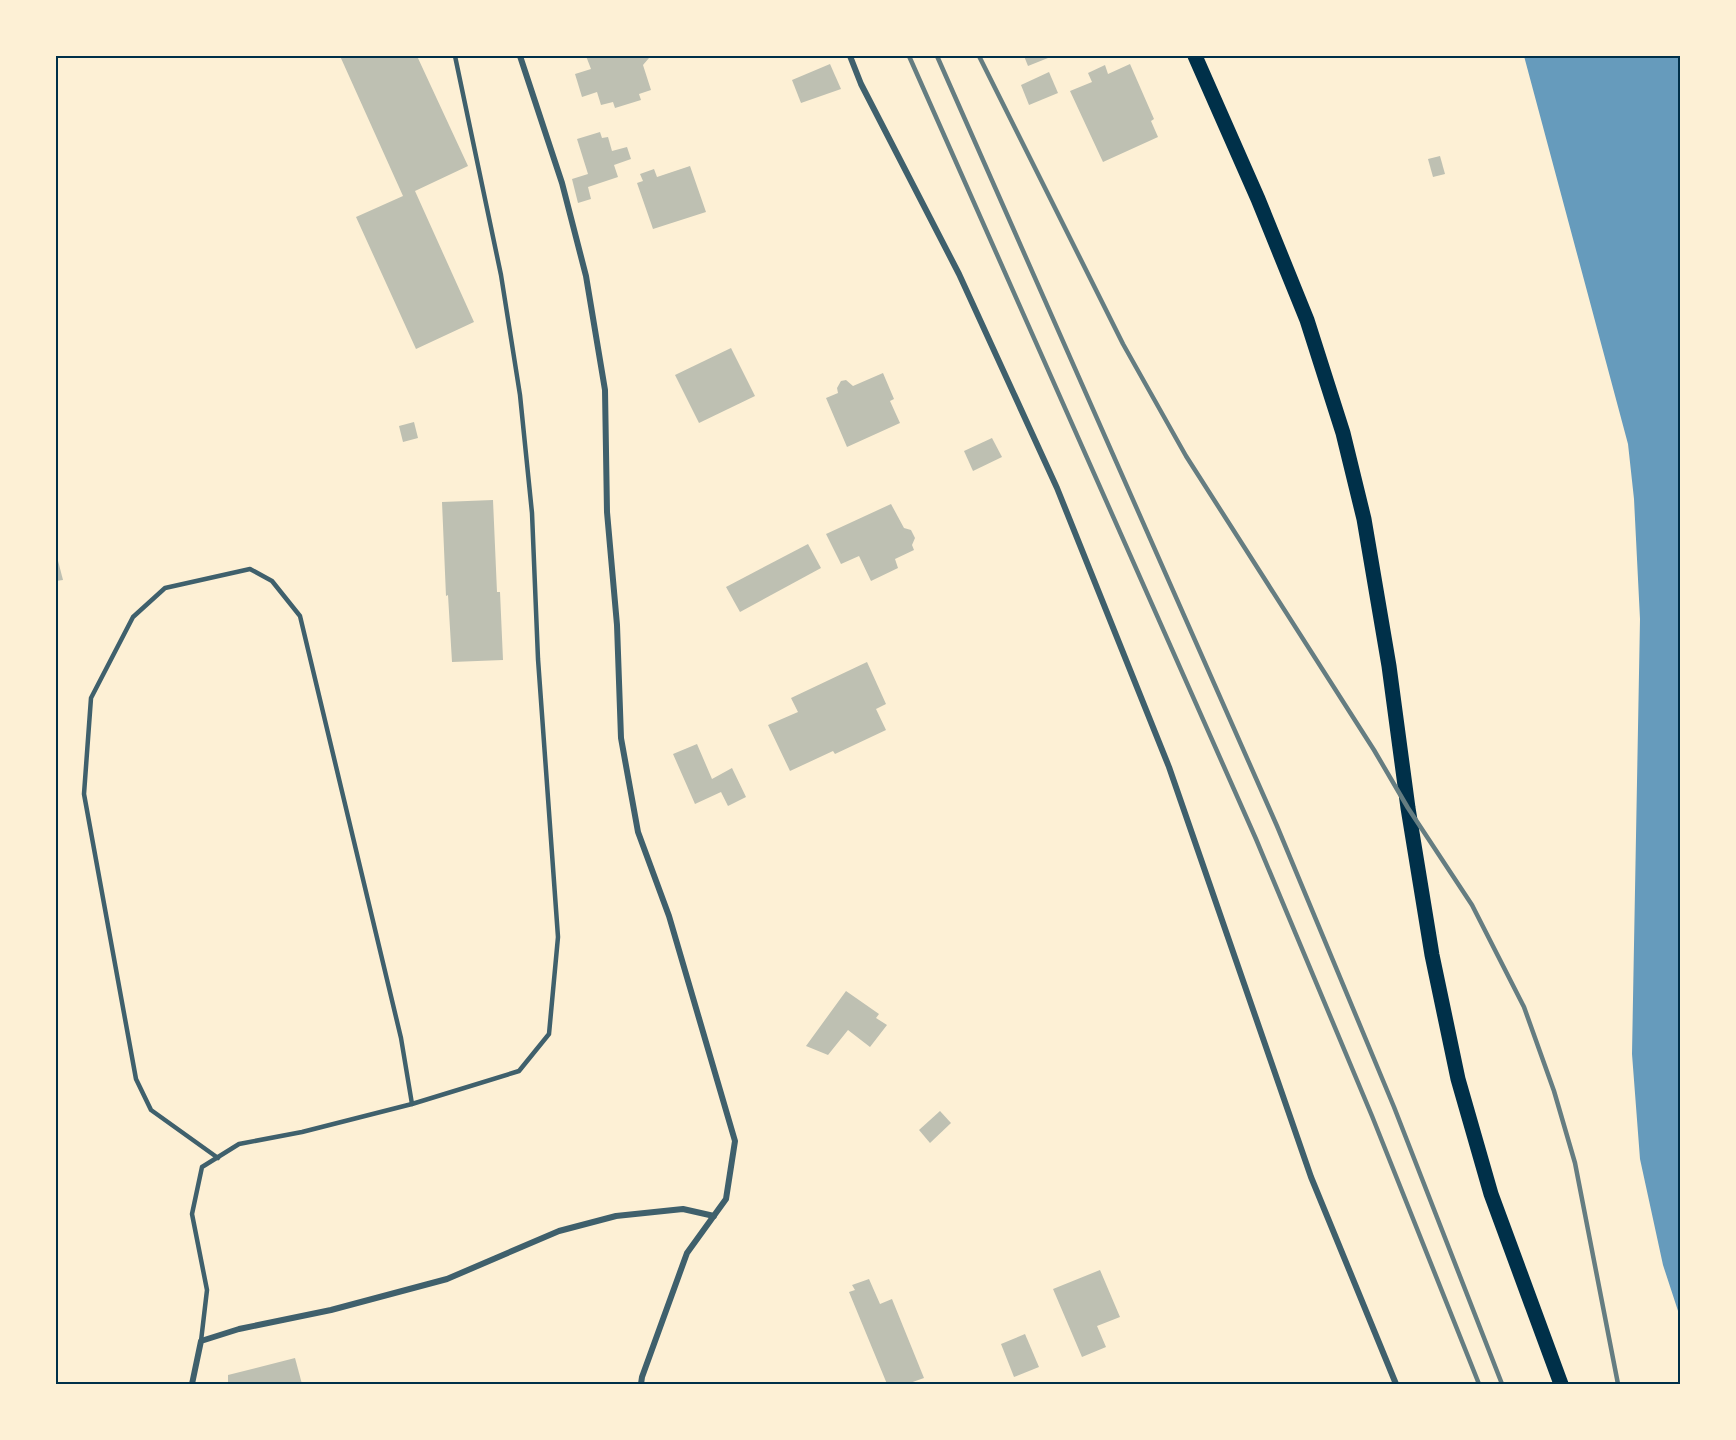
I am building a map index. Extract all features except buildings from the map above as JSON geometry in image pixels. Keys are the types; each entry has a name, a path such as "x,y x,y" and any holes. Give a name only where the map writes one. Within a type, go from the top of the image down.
{"main road":[{"path":"1195,56 1258,199 1307,320 1343,433 1364,519 1389,666 1408,808 1432,955 1458,1079 1491,1194 1561,1384"}],"street":[{"path":"520,56 562,183 586,276 605,390 607,512 617,626 621,738 638,832 669,916 735,1142 726,1199 687,1252 641,1384"},
{"path":"850,56 861,84 959,274 1057,488 1169,767 1311,1177 1396,1384"},
{"path":"192,1384 201,1341 239,1329 331,1310 447,1279 559,1231 616,1216 683,1209 714,1216"}],"lane":[{"path":"201,1341 207,1290 192,1214 202,1167 239,1144 302,1132 412,1104 519,1071 549,1034 558,937 538,659 532,513 520,395 501,275 455,56"},
{"path":"218,1158 151,1110 136,1079 84,794 91,698 133,617 165,588 250,569 272,581 300,616 401,1038 412,1104"}],"water":[{"path":"1524,56 1680,56 1680,1317 1663,1265 1640,1159 1632,1054 1640,619 1634,499 1628,444"}],"railway":[{"path":"909,56 1256,839 1372,1116 1479,1384"},
{"path":"937,56 1277,826 1394,1107 1502,1384"},
{"path":"979,56 1123,344 1186,456 1374,750 1408,808 1472,905 1524,1007 1554,1091 1575,1163 1618,1384"}]}
